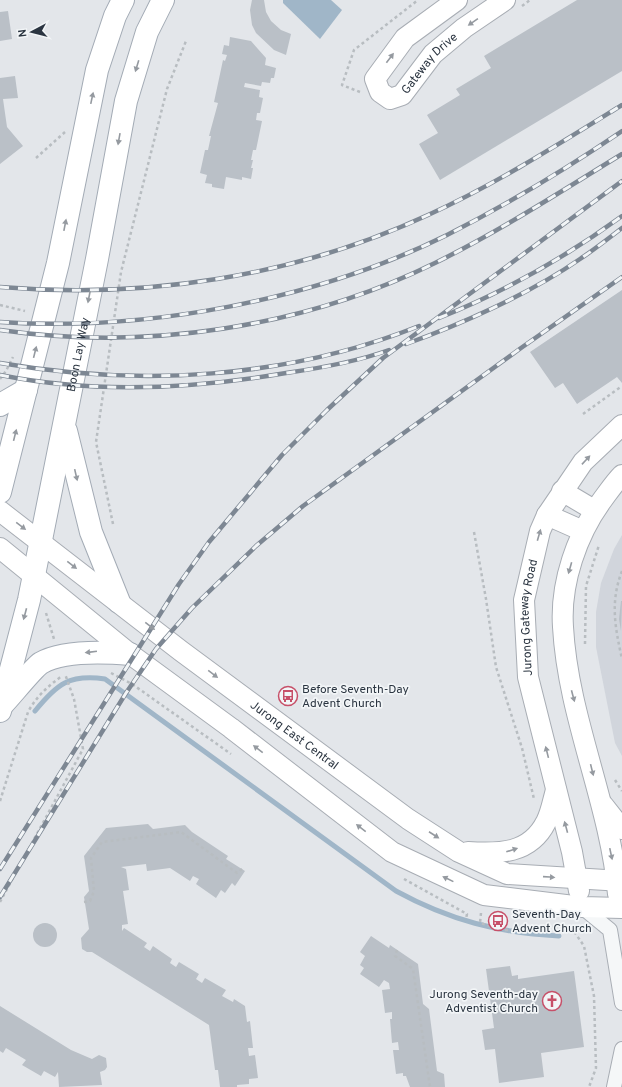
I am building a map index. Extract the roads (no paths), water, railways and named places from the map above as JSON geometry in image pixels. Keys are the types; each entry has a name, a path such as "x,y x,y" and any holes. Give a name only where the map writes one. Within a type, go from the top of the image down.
{"main road":[{"path":"0,492 58,264 97,70 115,16 123,0"},
{"name":"Boon Lay Way","path":"1,708 34,576 126,101 147,32 163,0"},
{"name":"Gateway Drive","path":"457,0 406,38 375,79 380,92 390,98 402,95 433,54 464,28 505,0"},
{"path":"0,405 26,390"},
{"path":"64,424 91,532 119,602"},
{"name":"Jurong Gateway Road","path":"582,907 577,879 528,676 524,600 540,531 547,515 583,462 622,424"},
{"path":"0,548 130,654 231,728 392,852 484,895 582,907 621,908 619,882 568,676 562,626 566,582 578,541 594,510 622,476"},
{"path":"562,491 594,510"},
{"name":"Jurong East Central","path":"0,511 182,651 408,819 459,852 507,874 619,882"},
{"path":"547,515 583,531"},
{"path":"1,708 40,663 59,657 96,651 130,654"},
{"path":"459,852 508,852 532,840 546,822 556,790"},
{"path":"600,802 622,829"}],"street":[{"path":"582,907 610,930"},
{"path":"621,908 610,930 622,1003"},
{"path":"614,1087 622,1049"}],"water":[{"path":"283,0 331,0 342,10 320,39 283,3"}],"waterway":[{"path":"35,711 50,694 65,683 82,678 105,679 396,891 435,910 475,923 516,932 559,936"}],"railway":[{"path":"0,287 55,290 110,290 164,286 218,279 272,268 325,254 377,236 453,203 527,163 622,105"},
{"path":"0,322 56,324 113,322 171,316 229,307 286,294 342,277 396,258 447,235 536,186 622,131"},
{"path":"0,330 55,336 111,338 167,335 222,329 278,318 332,304 384,285 459,251 530,211 622,154"},
{"path":"0,869 179,584 209,542 282,455 327,410 383,358 622,181"},
{"path":"439,318 487,297 534,273 579,246 622,216"},
{"path":"406,344 450,327 518,296 561,272 622,228"},
{"path":"0,897 126,693 156,649 192,608 256,546 303,506 521,348 622,277"},
{"path":"0,363 106,375 159,376 212,373 265,367 317,358 369,344 419,326"},
{"path":"0,375 71,385 107,387 179,386 215,383 312,369 351,361 389,350"}],"place":[{"name":"Before Seventh-Day Advent Church","path":"288,696"},
{"name":"Seventh-Day Advent Church","path":"498,921"},
{"name":"Jurong Seventh-day Adventist Church","path":"552,1001"}]}
